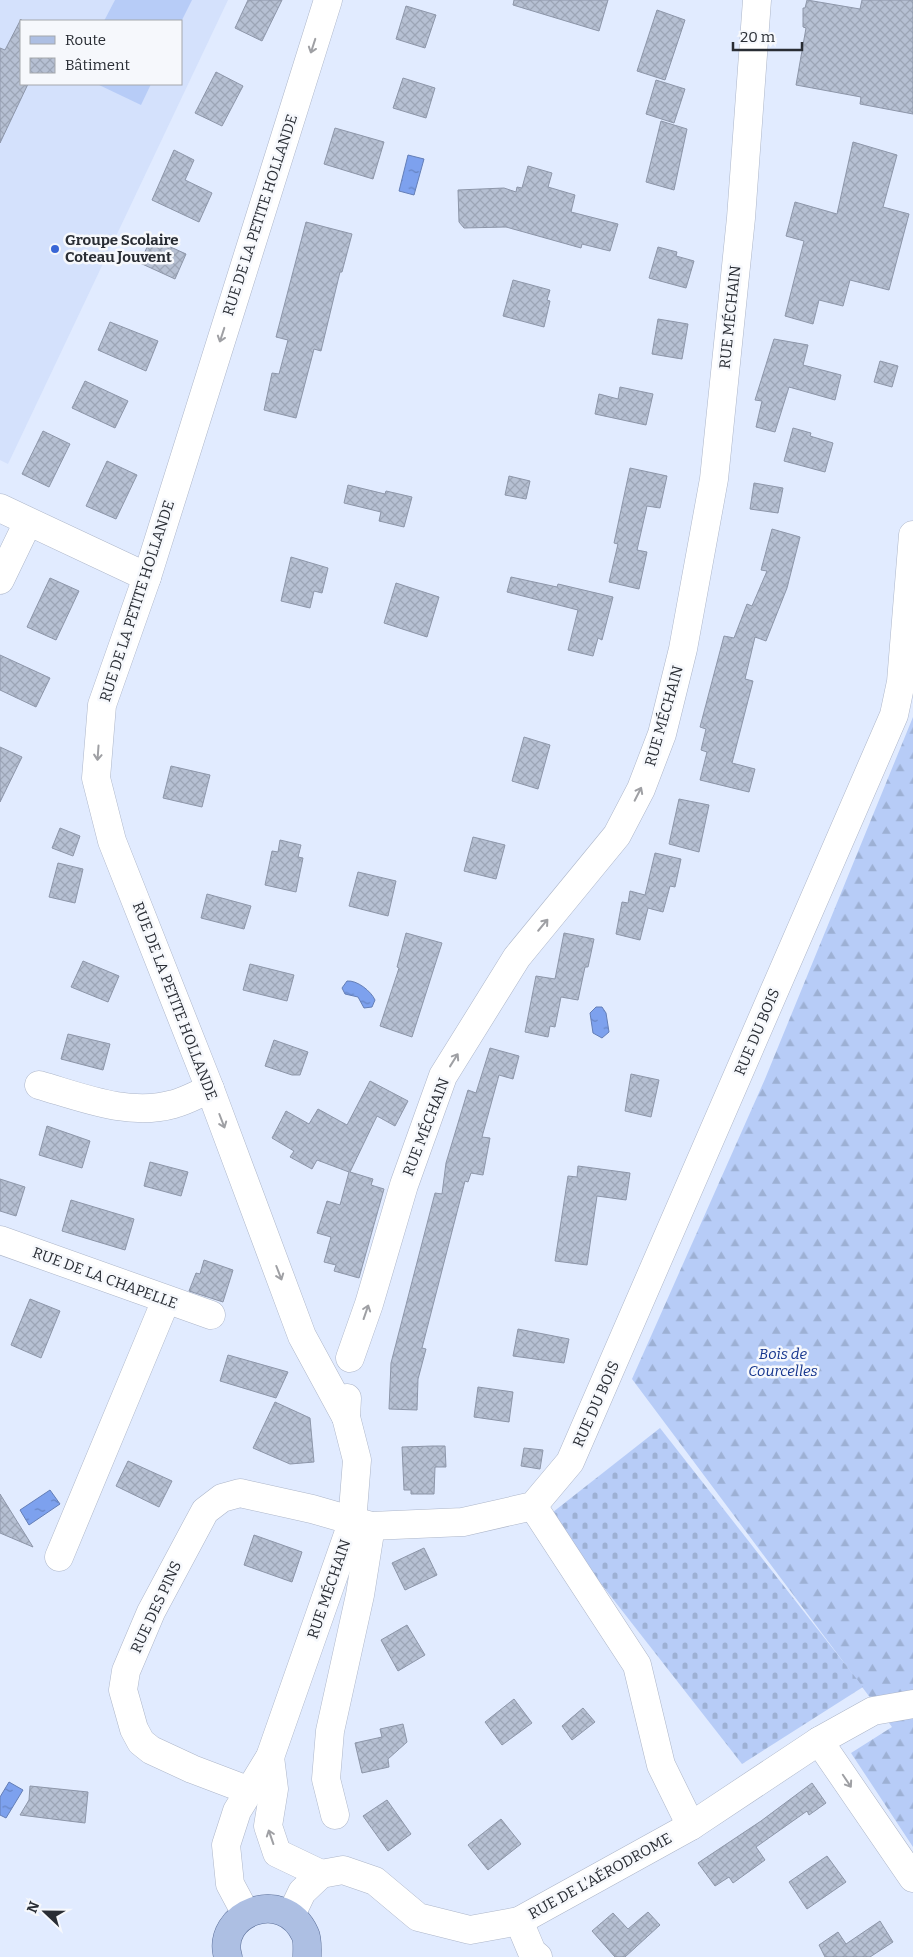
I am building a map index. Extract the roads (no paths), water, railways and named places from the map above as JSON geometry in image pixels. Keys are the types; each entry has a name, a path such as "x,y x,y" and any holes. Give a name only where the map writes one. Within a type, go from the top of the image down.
{"main road":[{"path":"228,1957 227,1951 231,1930 246,1914 261,1908 277,1909 291,1915 306,1935 307,1957"}],"street":[{"name":"RUE DE LA PETITE HOLLANDE","path":"328,0 147,577 102,705 96,778 112,842 210,1089 302,1336 346,1417"},
{"name":"RUE MÉCHAIN","path":"335,1815 326,1779 330,1731 360,1595 362,1525 357,1460 346,1417 346,1386 350,1358 369,1304 404,1185 443,1076 516,957 616,835 641,789 662,734 683,649 714,478 741,218 757,0"},
{"path":"0,508 147,577"},
{"path":"0,580 28,522"},
{"name":"RUE DU BOIS","path":"533,1506 570,1462 582,1439 894,715 902,682 913,535"},
{"path":"38,1085 121,1107 135,1108 174,1104 210,1089"},
{"name":"RUE DE LA CHAPELLE","path":"0,1240 211,1315"},
{"path":"59,1557 166,1300"},
{"path":"318,1364 350,1358"},
{"name":"RUE DES PINS","path":"250,1791 165,1757 141,1742 128,1714 123,1690 126,1671 151,1612 194,1528 205,1511 222,1498 240,1493 312,1509 362,1525"},
{"path":"362,1525 463,1522 533,1506 637,1665 660,1765 691,1826"},
{"name":"RUE MÉCHAIN","path":"246,1914 230,1884 226,1845 238,1811 270,1757 362,1525"},
{"name":"RUE DE L'AÉRODROME","path":"321,1874 343,1870 375,1881 418,1917 470,1930 519,1921 691,1826 820,1741 873,1711 913,1704"},
{"path":"820,1741 913,1878"},
{"name":"RUE MÉCHAIN","path":"270,1757 274,1789 268,1826 277,1854 321,1874"},
{"path":"291,1915 302,1892 321,1874"},
{"path":"519,1921 532,1952 538,1957"}],"water":[{"path":"408,155 424,159 414,195 399,191"},
{"path":"347,981 359,984 370,993 375,1000 372,1007 364,1008 358,997 345,994 342,988"},
{"path":"596,1007 602,1007 606,1013 609,1032 602,1038 593,1033 590,1013"},
{"path":"50,1490 60,1504 29,1525 20,1510"},
{"path":"9,1782 23,1790 6,1818 0,1815 0,1797"}],"place":[{"name":"Groupe Scolaire Coteau Jouvent","path":"55,249"}],"park label":[{"name":"Bois de Courcelles","path":"783,1362"}]}
